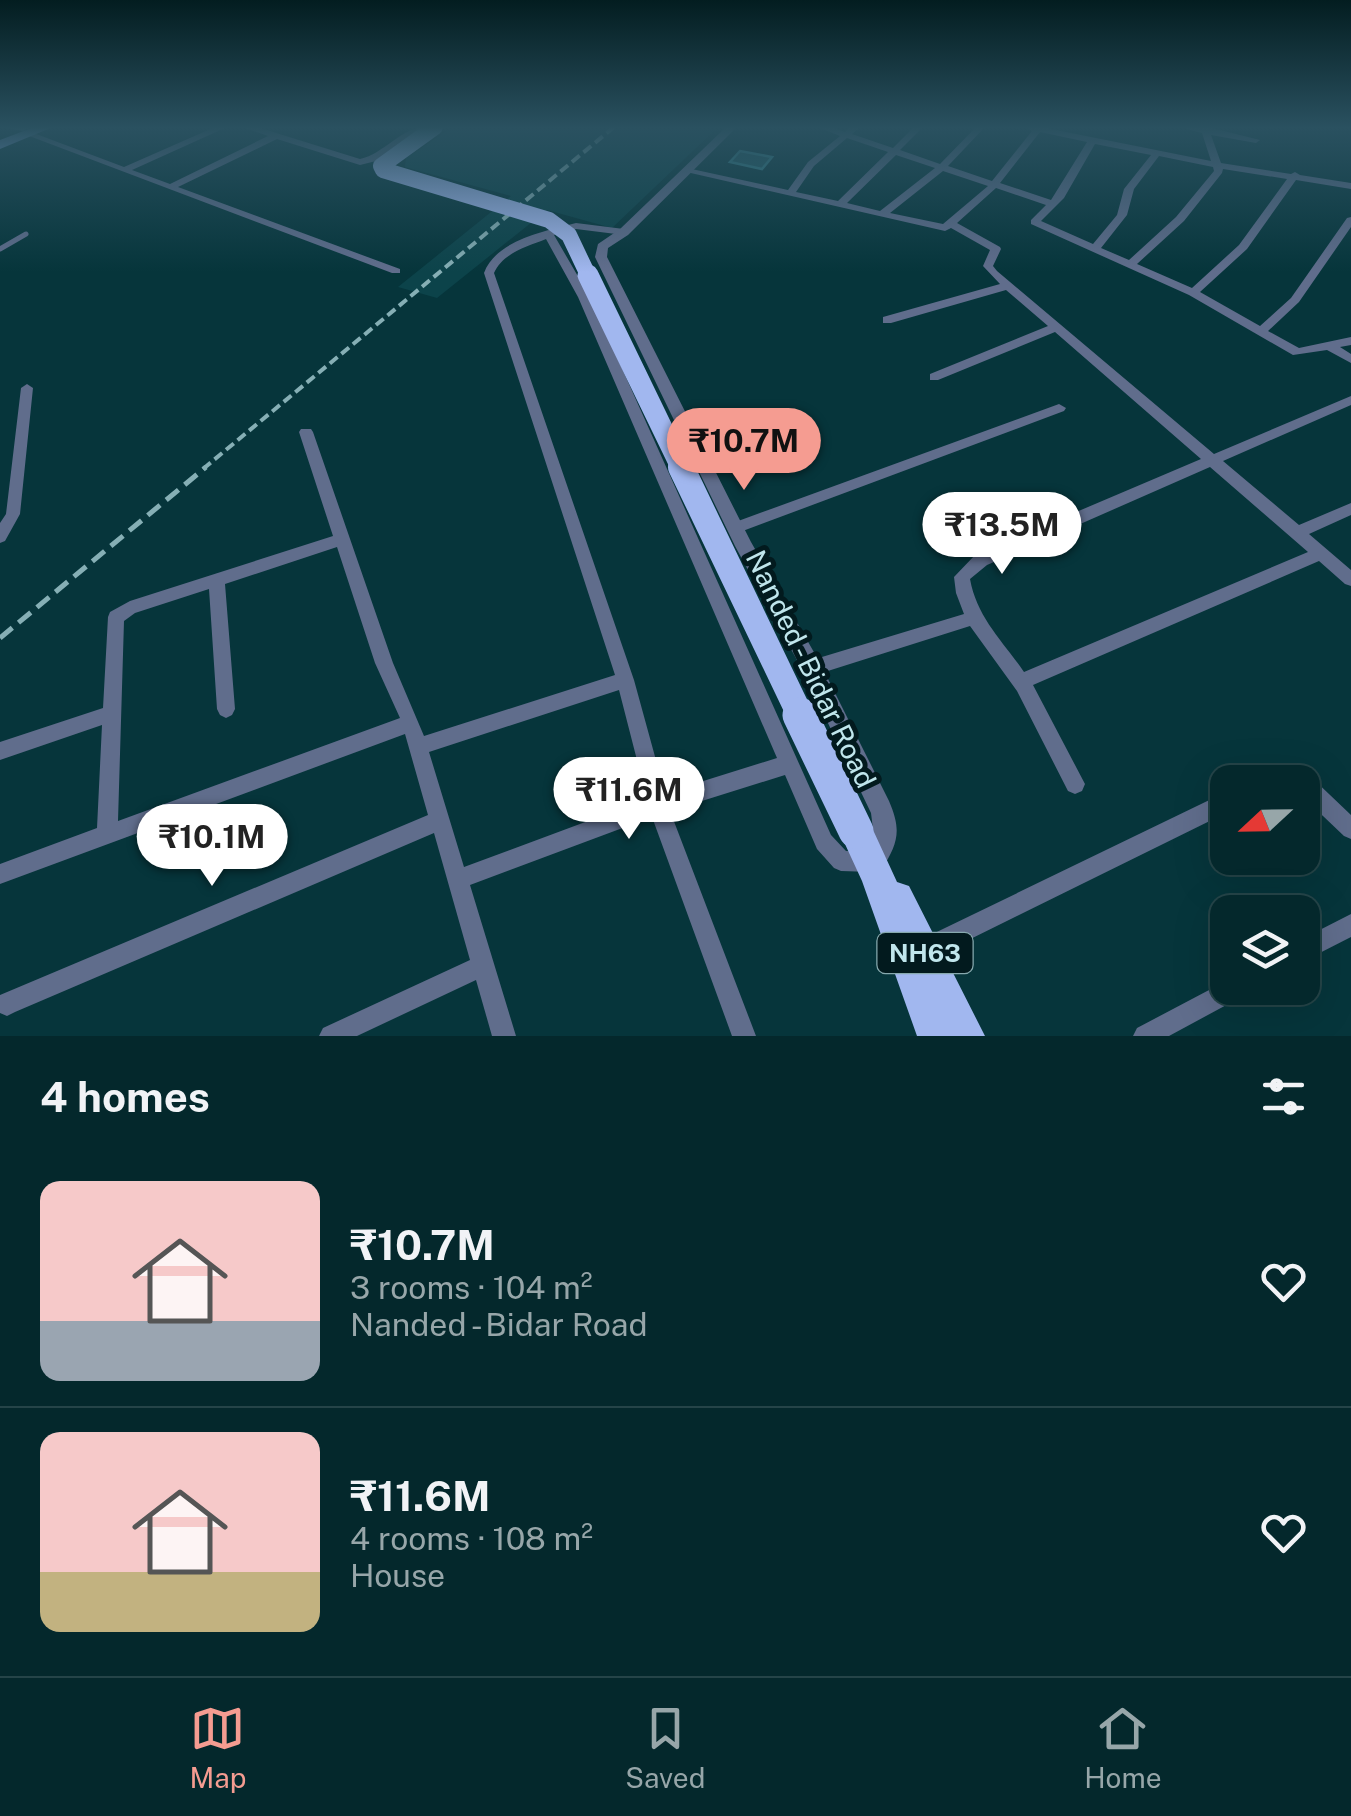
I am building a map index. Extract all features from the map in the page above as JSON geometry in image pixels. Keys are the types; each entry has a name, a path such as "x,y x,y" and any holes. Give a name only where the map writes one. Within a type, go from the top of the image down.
{"highway":[{"name":"Nanded - Bidar Road","path":"405,175 464,197 549,220 569,235 874,869"},
{"name":"NH63","path":"874,869 905,911 965,1036"},
{"name":"NH63","path":"874,869 937,1036"}],"street":[{"path":"138,175 396,271"},
{"path":"170,187 194,175"},
{"path":"548,234 584,298 824,842 841,861 874,869 889,828 812,668 735,528 601,258 602,247 624,232 682,175"},
{"path":"706,175 931,226 952,224 996,249 988,266 1006,286 1351,579"},
{"path":"790,194 803,175"},
{"path":"840,205 872,175"},
{"path":"881,215 932,175"},
{"path":"964,175 1052,204"},
{"path":"952,224 1001,175"},
{"path":"1066,175 1052,204 1035,222 1193,294 1298,352 1351,342"},
{"path":"1096,248 1122,215 1128,189 1139,175"},
{"path":"1131,264 1217,175"},
{"path":"1289,175 1351,186"},
{"path":"1193,294 1243,247 1294,176"},
{"path":"1262,330 1296,300 1351,220"},
{"path":"624,232 576,226 548,234 498,257 490,264 489,273 625,680 658,804 744,1036"},
{"path":"888,320 1006,286"},
{"path":"934,377 1054,328"},
{"path":"1331,346 1351,359"},
{"path":"0,537 12,514 27,388"},
{"path":"1075,784 1021,682 973,618 964,598 962,577 982,560 1351,400"},
{"path":"735,528 1058,408"},
{"path":"306,432 384,663 411,723 504,1036"},
{"path":"0,471 19,465"},
{"path":"1299,532 1351,509"},
{"path":"107,835 116,617 130,608 342,539"},
{"path":"1021,682 1321,552"},
{"path":"218,582 226,709"},
{"path":"812,668 973,618"},
{"path":"417,747 625,680"},
{"path":"0,751 110,714"},
{"path":"0,874 411,723"},
{"path":"456,880 658,804 789,764"},
{"path":"1320,799 1351,829"},
{"path":"924,950 1210,810"},
{"path":"6,1004 438,821"},
{"path":"1320,942 1351,925"},
{"path":"332,1036 484,964"},
{"path":"1146,1036 1210,1002"}],"lane":[{"path":"0,250 26,234"}],"shaded area":[{"path":"436,175 667,175 612,228 547,210 437,298 398,287 511,196"}],"railway":[{"path":"203,469 556,175"},
{"path":"0,638 206,467"}]}
